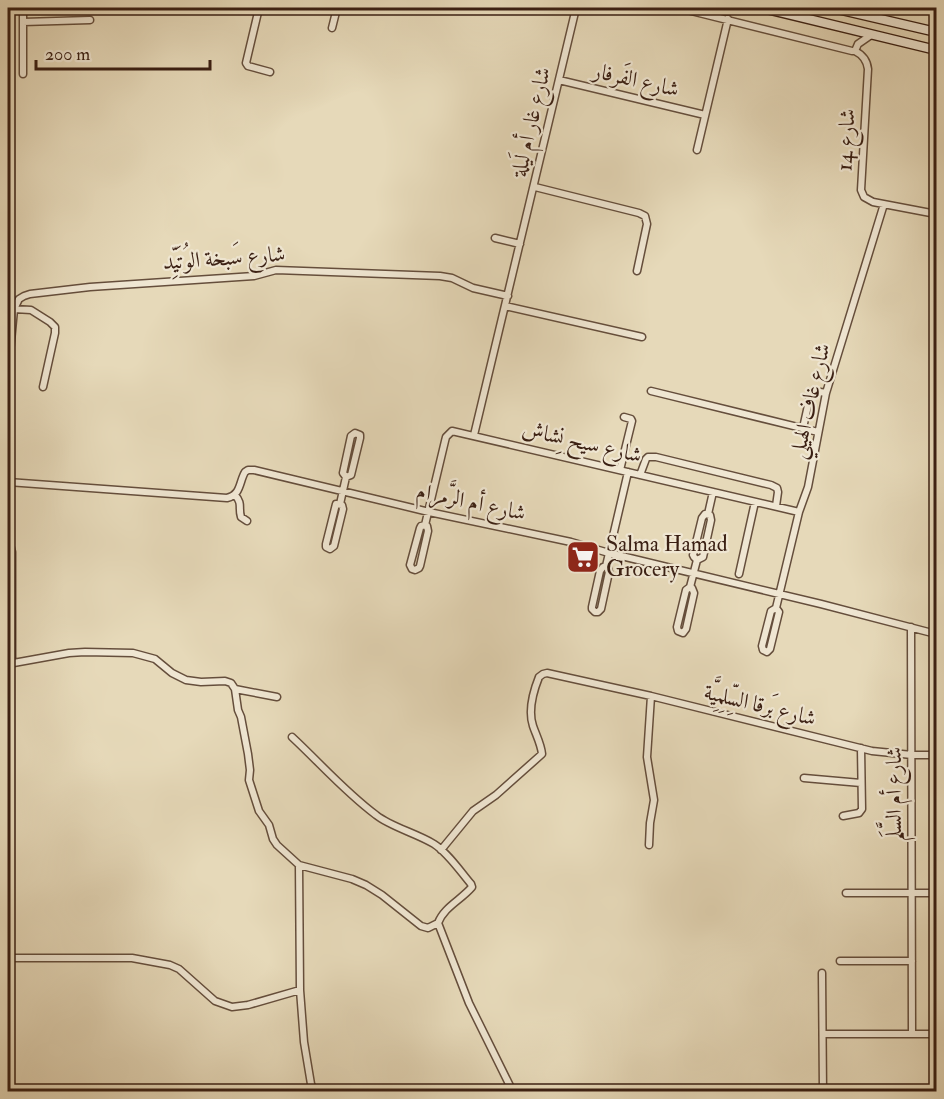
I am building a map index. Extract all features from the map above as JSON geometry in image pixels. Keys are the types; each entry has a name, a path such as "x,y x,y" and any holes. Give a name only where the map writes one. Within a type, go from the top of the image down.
{"main road":[{"path":"763,8 936,50"},
{"path":"833,8 936,32"}],"street":[{"path":"23,8 23,74"},
{"path":"259,8 246,63 248,66 270,72"},
{"path":"332,28 337,8"},
{"name":"شارع غار أم لَيلة","path":"474,435 576,8"},
{"path":"679,8 852,51 871,34"},
{"path":"697,150 728,19"},
{"path":"23,21 90,20"},
{"name":"شارع 14","path":"852,30 857,48 866,60 868,69 861,190 864,197 884,204 936,214"},
{"name":"شارع الفَرفار","path":"559,80 705,115"},
{"path":"535,187 645,216 647,224 637,271"},
{"name":"شارع غاف الهيلي","path":"776,608 771,611 762,646 765,652 770,649 775,630 779,612 776,608 779,594 808,487 826,393 884,204"},
{"path":"495,238 520,244"},
{"name":"شارع سَبخة الوُتَيِّد","path":"11,313 19,299 30,294 90,287 254,276 276,270 446,277 473,288 508,296"},
{"path":"505,306 642,338"},
{"path":"8,374 11,313 31,310 55,327 43,387"},
{"path":"651,391 818,432"},
{"path":"804,428 812,392 826,393"},
{"path":"620,470 632,421 624,417"},
{"name":"شارع سيح نِشاش","path":"425,525 428,531 423,554 419,568 415,570 411,565 420,528 425,525 429,512 446,437 452,431 800,512"},
{"path":"340,504 335,506 326,544 327,549 334,546 343,509 340,504 346,477 343,473 351,436 358,433 360,438 351,475 346,477"},
{"path":"617,446 625,448"},
{"path":"640,475 646,459 656,457 771,485 777,488 778,492 776,506"},
{"name":"شارع أم الرَّمرام","path":"235,495 243,474 248,470 571,542 936,634"},
{"path":"606,566 601,568 598,580 592,607 595,612 600,609 605,591 609,570 606,566 628,472"},
{"path":"8,482 222,498 235,495 241,504 241,517 247,521"},
{"path":"690,587 694,593 686,629 681,633 677,627 686,590 690,587 694,574 697,560 693,555 702,518 708,514 713,492"},
{"path":"739,574 755,502"},
{"path":"8,543 12,552 10,663 69,653 133,653 155,659 172,673 186,680 231,683 235,689 249,766 249,780 259,811 269,825 277,845 299,865 366,885 421,926 428,928 438,923 446,910 472,887 471,884 436,845 378,817 339,785 292,737"},
{"name":"شارع أم السَّلَم","path":"911,627 912,1034"},
{"name":"شارع بَرقا السِّلِمِيَّة","path":"441,850 473,811 496,795 542,754 532,724 531,713 538,677 543,674 651,696 879,753 936,755"},
{"path":"235,689 277,697"},
{"path":"650,845 650,823 654,800 647,757 651,696"},
{"path":"843,816 861,811 861,748"},
{"path":"804,778 861,783"},
{"path":"299,865 300,990 304,1042 311,1084 317,1092"},
{"path":"846,893 936,893"},
{"path":"438,923 469,1003 513,1091"},
{"path":"8,958 126,958 175,966 215,1001 232,1007 248,1005 300,990"},
{"path":"840,961 912,961"},
{"path":"822,973 823,1092"},
{"path":"823,1034 936,1034"}],"place":[{"name":"Salma Hamad Grocery","path":"583,557"}]}
